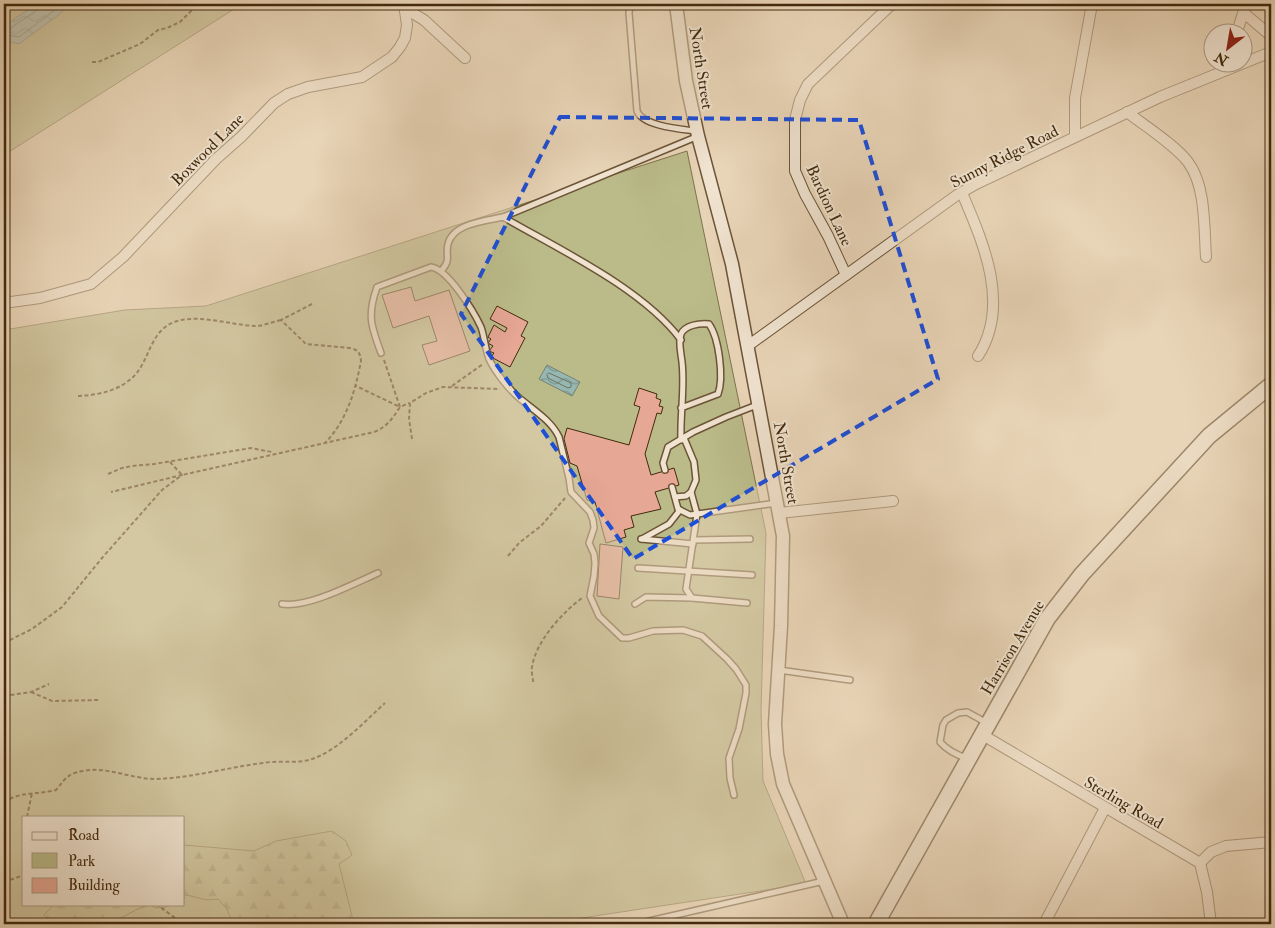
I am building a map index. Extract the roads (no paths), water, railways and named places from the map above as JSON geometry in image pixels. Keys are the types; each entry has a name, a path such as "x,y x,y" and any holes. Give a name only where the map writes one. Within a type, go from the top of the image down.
{"main road":[{"name":"Harrison Avenue","path":"876,924 1047,618 1082,574 1209,436 1271,385"}],"street":[{"name":"North Street","path":"676,4 686,81 732,264 749,344 783,536 781,626 775,724 777,754 783,784 843,924"},
{"name":"Bardion Lane","path":"846,275 794,171 795,120 800,100 808,84 892,4"},
{"path":"1075,137 1075,98 1092,4"},
{"path":"404,6 424,20 465,58"},
{"name":"Boxwood Lane","path":"4,303 40,298 91,284 123,257 216,159 241,137 274,103 288,94 308,87 362,77 392,57 404,38 407,25 404,6"},
{"path":"1241,22 1245,8"},
{"path":"1245,8 1271,36"},
{"name":"Sunny Ridge Road","path":"1252,58 1271,52"},
{"name":"Sunny Ridge Road","path":"749,344 962,192 1214,72"},
{"path":"1127,112 1174,148 1187,161 1196,175 1201,192 1206,257"},
{"path":"962,192 983,245 993,292 991,325 984,346 978,356"},
{"path":"778,508 893,501"},
{"name":"Sterling Road","path":"984,728 1105,808 1200,863"},
{"path":"1044,924 1105,808"},
{"path":"1211,924 1207,892 1200,863 1211,852 1226,846 1271,842"}],"lane":[{"path":"630,4 629,13 637,111 639,116 647,121 698,134"},
{"path":"441,271 448,260 448,244 460,228 503,217 698,134"},
{"path":"503,217 597,271 642,301 666,322 681,340"},
{"path":"381,353 370,315 372,299 377,287 431,266 441,271 473,313 484,337 489,360 512,391 556,431 571,492 590,512 593,520 594,528 590,543 595,563 590,596 599,616 622,638 629,638 653,631 683,630 693,632 708,640 736,669 746,685 739,729 729,758 730,778 734,795"},
{"path":"674,497 686,496 691,492 696,480 694,462 682,439 681,408 684,376 682,333 688,327 709,324 714,331 722,376 721,387 718,394 681,408"},
{"path":"665,470 663,463 668,448 726,417 759,404"},
{"path":"672,487 676,506 690,515 778,508"},
{"path":"691,492 698,514 686,590 692,598"},
{"path":"680,510 669,524 641,539 693,542 750,540"},
{"path":"638,568 752,575"},
{"path":"282,604 300,604 331,594 378,573"},
{"path":"635,604 646,597 692,598 747,603"},
{"path":"779,670 850,680"},
{"path":"968,758 956,755 945,748 940,742 943,725 946,720 958,712 966,712 984,728"},
{"path":"636,924 824,881"}],"water":[{"path":"36,4 68,4 61,13 19,44 4,40 7,27 11,22"},
{"path":"547,365 580,382 572,396 539,379"}]}
